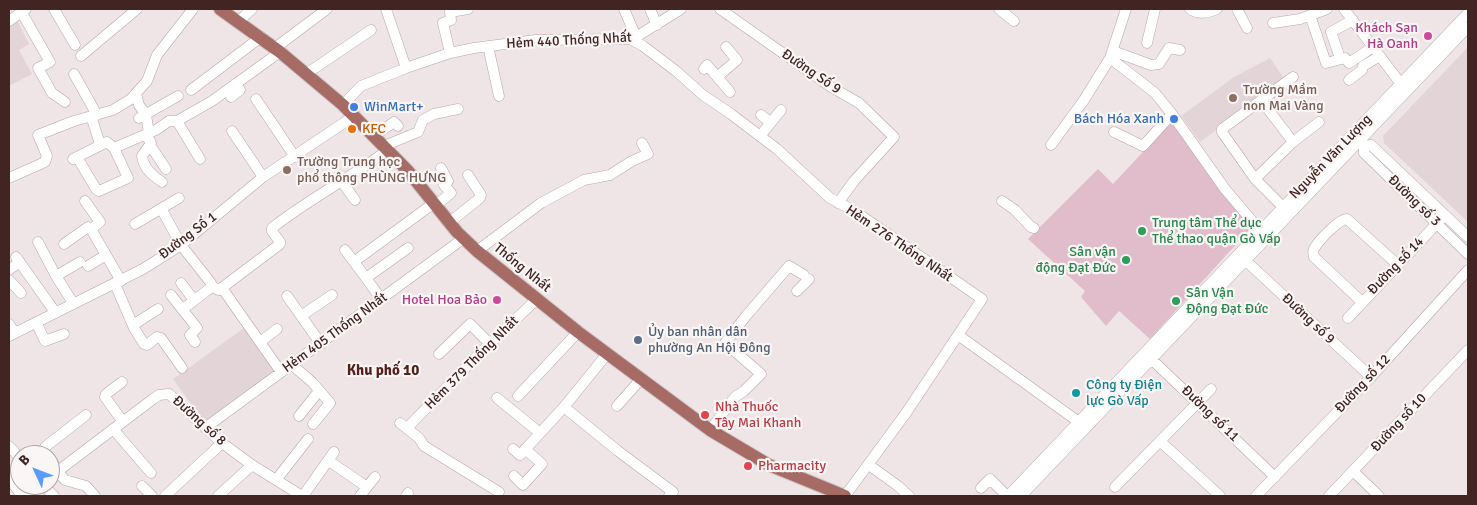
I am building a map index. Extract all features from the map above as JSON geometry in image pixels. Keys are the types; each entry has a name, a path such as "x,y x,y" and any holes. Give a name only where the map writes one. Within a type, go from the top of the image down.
{"main road":[{"name":"Thống Nhất","path":"220,9 278,50 343,105 408,171 450,222 477,251 578,332 710,430 769,465 845,496"}],"street":[{"path":"54,9 75,45"},
{"path":"81,56 137,9"},
{"path":"9,178 44,162 47,156 38,135 113,110 132,99 147,81 157,55 193,9"},
{"path":"238,22 252,9"},
{"path":"114,148 147,134 169,121 176,121 241,84 327,9"},
{"path":"386,9 406,68"},
{"path":"450,53 443,23 451,20 450,11 468,9"},
{"path":"624,9 633,38"},
{"path":"650,9 657,25"},
{"name":"Hẻm 440 Thống Nhất","path":"343,105 361,86 450,53 536,40 633,38 681,9"},
{"path":"999,9 1014,21"},
{"path":"1051,145 1084,100 1111,55 1126,9"},
{"path":"1146,43 1155,9"},
{"path":"1190,9 1197,13 1210,12 1217,9"},
{"path":"1237,9 1247,28"},
{"path":"1273,23 1300,19 1307,13 1327,9"},
{"path":"1344,9 1401,84"},
{"name":"Đường Số 9","path":"724,10 831,86 859,103 894,137 838,203"},
{"path":"9,21 24,11 50,62 38,68 52,93 65,102"},
{"path":"1307,13 1325,62 1346,58 1349,63 1376,52"},
{"name":"Nguyễn Văn Lượng","path":"1148,356 1246,261 1283,208 1359,140 1401,84 1468,14"},
{"path":"1340,58 1332,32 1353,20"},
{"name":"Nguyễn Văn Lượng","path":"1021,496 1083,425 1148,356 1468,27"},
{"path":"306,74 371,30"},
{"path":"191,90 261,37"},
{"name":"Hẻm 276 Thống Nhất","path":"633,38 676,71 703,95 760,136 792,162 812,183 838,203 856,212 982,299 906,413 845,496"},
{"path":"488,46 499,96"},
{"path":"717,77 737,60 726,47"},
{"path":"1111,55 1151,65 1159,64 1169,48 1180,50"},
{"path":"1349,80 1362,70 1363,66 1376,52"},
{"path":"1111,55 1155,93 1225,189 1264,235"},
{"path":"704,69 707,66 730,92"},
{"path":"74,74 94,116 100,144"},
{"path":"1283,208 1255,179 1222,132 1222,129 1293,77"},
{"path":"231,97 240,90 241,84"},
{"path":"136,94 147,134 151,141 150,145 166,169"},
{"path":"142,117 178,96"},
{"path":"256,99 295,157"},
{"path":"1261,100 1293,142"},
{"path":"183,309 280,244 272,228 298,208 342,182 386,148 418,132 423,120 434,114 458,109"},
{"path":"760,136 781,110"},
{"path":"1114,132 1143,146 1172,114"},
{"path":"761,115 770,122"},
{"name":"Đường Số 1","path":"12,334 118,282 181,245 263,177 354,116"},
{"path":"176,121 200,159"},
{"path":"374,136 394,122 398,126"},
{"path":"1255,179 1293,142 1319,122"},
{"path":"232,131 263,177"},
{"name":"Đường số 3","path":"1359,140 1371,145 1468,237"},
{"name":"Đường số 3","path":"1359,140 1364,153 1468,254"},
{"path":"107,142 114,148 128,178 99,191 75,158 107,142"},
{"path":"477,251 542,204 584,180 610,175 632,161 648,154 642,143"},
{"path":"150,145 142,156 143,161 151,175 162,182"},
{"path":"359,258 450,193 444,185 448,181 441,168"},
{"path":"450,222 480,198 468,175"},
{"path":"342,182 355,200"},
{"path":"135,224 180,198"},
{"path":"64,244 88,228 91,230 100,222 85,200"},
{"path":"1002,201 1015,210 1034,228"},
{"path":"162,210 181,245 211,283 217,287 281,372"},
{"name":"Đường số 14","path":"1348,318 1445,215"},
{"path":"1362,302 1314,256 1315,248 1332,230 1342,220 1350,220 1398,265"},
{"path":"91,230 106,255 118,282 133,326 146,345 157,338 161,338 182,368"},
{"name":"Hẻm 405 Thống Nhất","path":"205,428 464,238"},
{"path":"38,242 73,303"},
{"path":"366,278 408,248"},
{"path":"345,250 381,299"},
{"path":"56,276 106,255"},
{"path":"10,269 18,260 55,312"},
{"name":"Đường số 9","path":"1246,261 1371,377"},
{"path":"710,430 735,397 761,374 724,343 789,266 807,277 797,291"},
{"name":"Đường số 12","path":"1256,496 1371,377 1468,270"},
{"path":"9,280 21,293"},
{"path":"180,283 194,300"},
{"path":"172,295 197,328 190,335 195,342"},
{"path":"301,316 332,295"},
{"path":"286,296 321,344"},
{"name":"Hẻm 379 Thống Nhất","path":"499,492 424,446 419,438 404,426 536,299"},
{"path":"133,326 158,308"},
{"path":"36,322 45,341 64,334"},
{"path":"9,324 12,334"},
{"path":"439,354 470,324 490,344"},
{"path":"260,342 277,329"},
{"path":"518,396 578,332"},
{"path":"958,335 1083,425"},
{"name":"Đường số 10","path":"1330,496 1468,350"},
{"path":"513,450 520,455 564,407 607,354"},
{"name":"Đường số 11","path":"1148,356 1199,402 1275,476"},
{"path":"292,365 330,402 313,424"},
{"path":"617,406 641,380"},
{"path":"122,382 106,394 105,397 123,422"},
{"path":"1115,487 1210,389"},
{"path":"299,416 320,391"},
{"name":"Đường số 8","path":"60,469 160,394 165,393 169,394 222,443 252,465 302,496"},
{"path":"497,398 540,433"},
{"path":"564,407 673,492 669,496"},
{"path":"48,445 86,415"},
{"name":"Nguyễn Văn Lượng","path":"1008,496 1083,425"},
{"path":"113,429 151,473"},
{"path":"276,480 308,439"},
{"path":"1160,441 1220,496"},
{"path":"164,496 222,443"},
{"path":"514,476 523,484 542,464 525,449"},
{"path":"302,496 331,457 367,487"},
{"path":"218,496 252,465"},
{"path":"869,465 909,496"},
{"path":"1353,471 1379,496"},
{"path":"60,477 86,486 95,496"},
{"path":"360,496 375,477"},
{"path":"9,478 24,496"},
{"path":"980,488 990,479 1008,496"},
{"path":"834,493 854,485"},
{"path":"142,486 152,496"}],"shaded area":[{"path":"18,22 29,44 19,50 32,74 9,86 9,26"},
{"path":"1468,47 1468,222 1384,143 1383,136"},
{"name":"Trường Mầm non Mai Vàng","path":"1270,58 1285,80 1200,142 1181,116 1234,77"},
{"name":"Trung tâm Thể dục Thể thao quận Gò Vấp","path":"1171,122 1249,225 1250,229 1150,339 1119,311 1106,326 1081,297 1085,291 1028,239 1098,169 1113,184"},
{"path":"244,328 275,372 205,423 173,379"}],"place":[{"name":"Khách Sạn Hà Oanh","path":"1428,36"},
{"name":"Trường Mầm non Mai Vàng","path":"1233,98"},
{"name":"WinMart+","path":"354,107"},
{"name":"Bách Hóa Xanh","path":"1174,119"},
{"name":"KFC","path":"352,129"},
{"name":"Trường Trung học phổ thông PHÙNG HƯNG","path":"287,170"},
{"name":"Trung tâm Thể dục Thể thao quận Gò Vấp","path":"1142,231"},
{"name":"Sân vận động Đạt Đức","path":"1126,260"},
{"name":"Hotel Hoa Bảo","path":"497,300"},
{"name":"Sân Vận Động Đạt Đức","path":"1176,301"},
{"name":"Ủy ban nhân dân phường An Hội Đông","path":"638,340"},
{"name":"Công ty Điện lực Gò Vấp","path":"1076,393"},
{"name":"Nhà Thuốc Tây Mai Khanh","path":"705,415"},
{"name":"Pharmacity","path":"748,466"}],"district":[{"name":"Khu phố 10","path":"383,371"}]}
